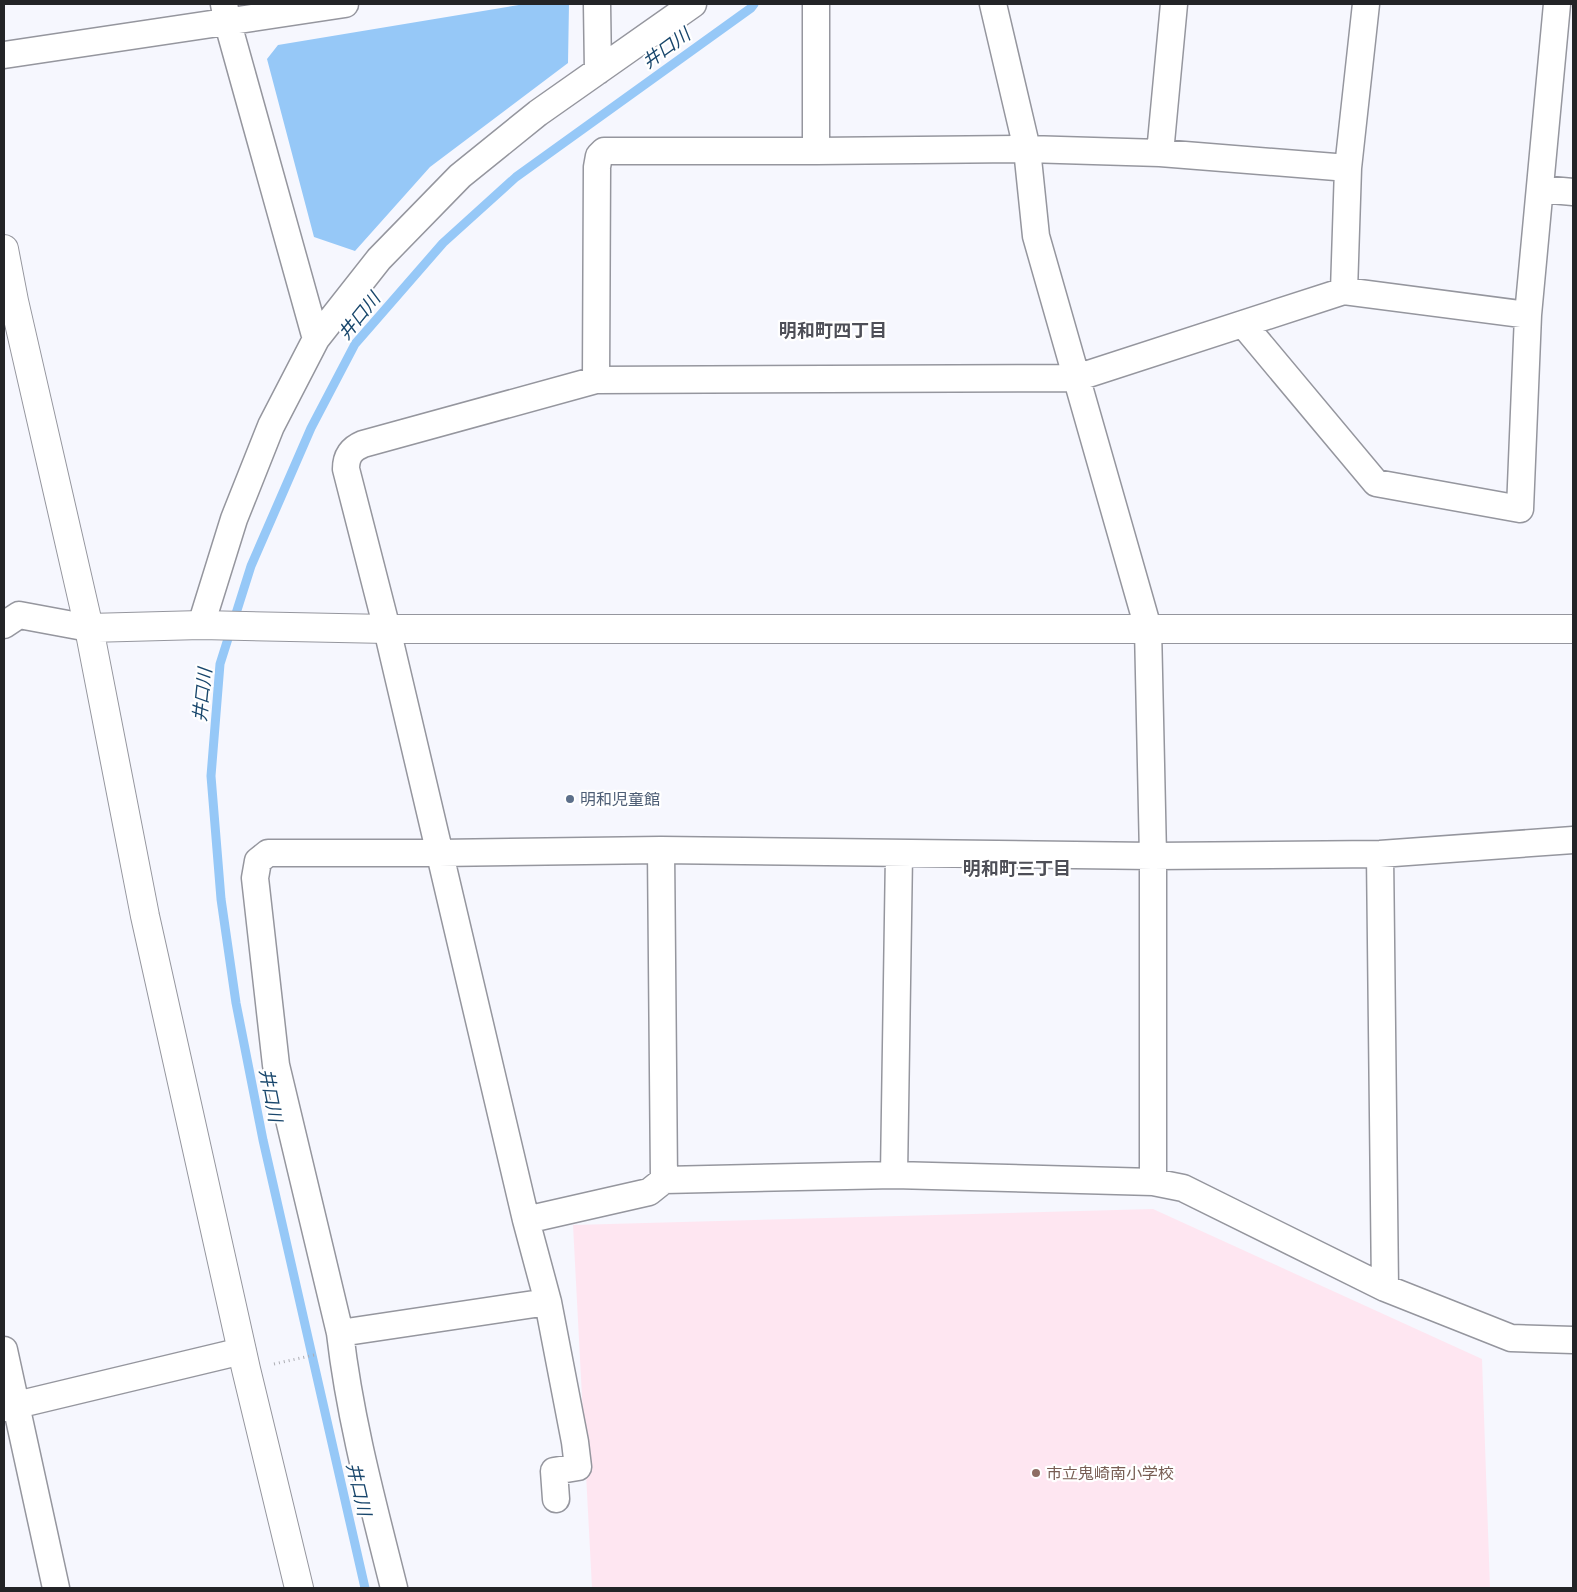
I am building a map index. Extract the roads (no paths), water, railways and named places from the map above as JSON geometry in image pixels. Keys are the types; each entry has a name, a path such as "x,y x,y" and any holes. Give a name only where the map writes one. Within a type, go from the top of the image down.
{"street":[{"path":"4,55 226,12 345,4"},
{"path":"597,4 598,71"},
{"path":"201,625 234,519 271,426 316,339 379,259 460,176 538,113 693,4"},
{"path":"816,4 816,151"},
{"path":"993,4 1027,149 1036,236 1148,628 1153,856 1154,1182"},
{"path":"1160,153 1174,4"},
{"path":"1344,291 1348,168 1366,4"},
{"path":"1243,324 1376,483 1520,509 1528,315 1557,4"},
{"path":"226,12 316,339"},
{"path":"596,380 596,167 604,150 816,151 1027,149 1160,153 1348,168"},
{"path":"1540,189 1573,192"},
{"path":"4,249 9,301 89,628 145,916 242,1351 299,1588"},
{"path":"556,1499 554,1471 578,1467 575,1442 548,1302 526,1220 387,629 346,469 350,453 356,447 372,442 596,380 1076,378 1344,291 1528,315"},
{"path":"4,624 19,615 89,628 201,625 387,629 1573,628"},
{"path":"394,1588 366,1473 344,1364 340,1334 276,1065 255,878 258,861 268,853 661,850 1153,856 1380,854 1573,840"},
{"path":"661,850 664,1180"},
{"path":"894,1175 900,854"},
{"path":"1380,854 1385,1288"},
{"path":"526,1220 648,1192 664,1180 894,1175 1154,1182 1183,1188 1385,1288 1511,1338 1573,1340"},
{"path":"340,1334 548,1302"},
{"path":"4,1350 10,1406 56,1588"},
{"path":"10,1406 242,1351"}],"water":[{"path":"525,4 569,4 568,63 430,167 355,251 314,237 267,59 278,45"}],"waterway":[{"name":"井口川","path":"365,1588 263,1140 236,1003 221,899 211,776 220,664 251,566 311,428 355,344 443,243 516,177 754,4"}],"place":[{"name":"明和児童館","path":"570,799"},
{"name":"市立鬼崎南小学校","path":"1036,1473"}],"district":[{"name":"明和町四丁目","path":"833,330"},
{"name":"明和町三丁目","path":"1017,868"}]}
